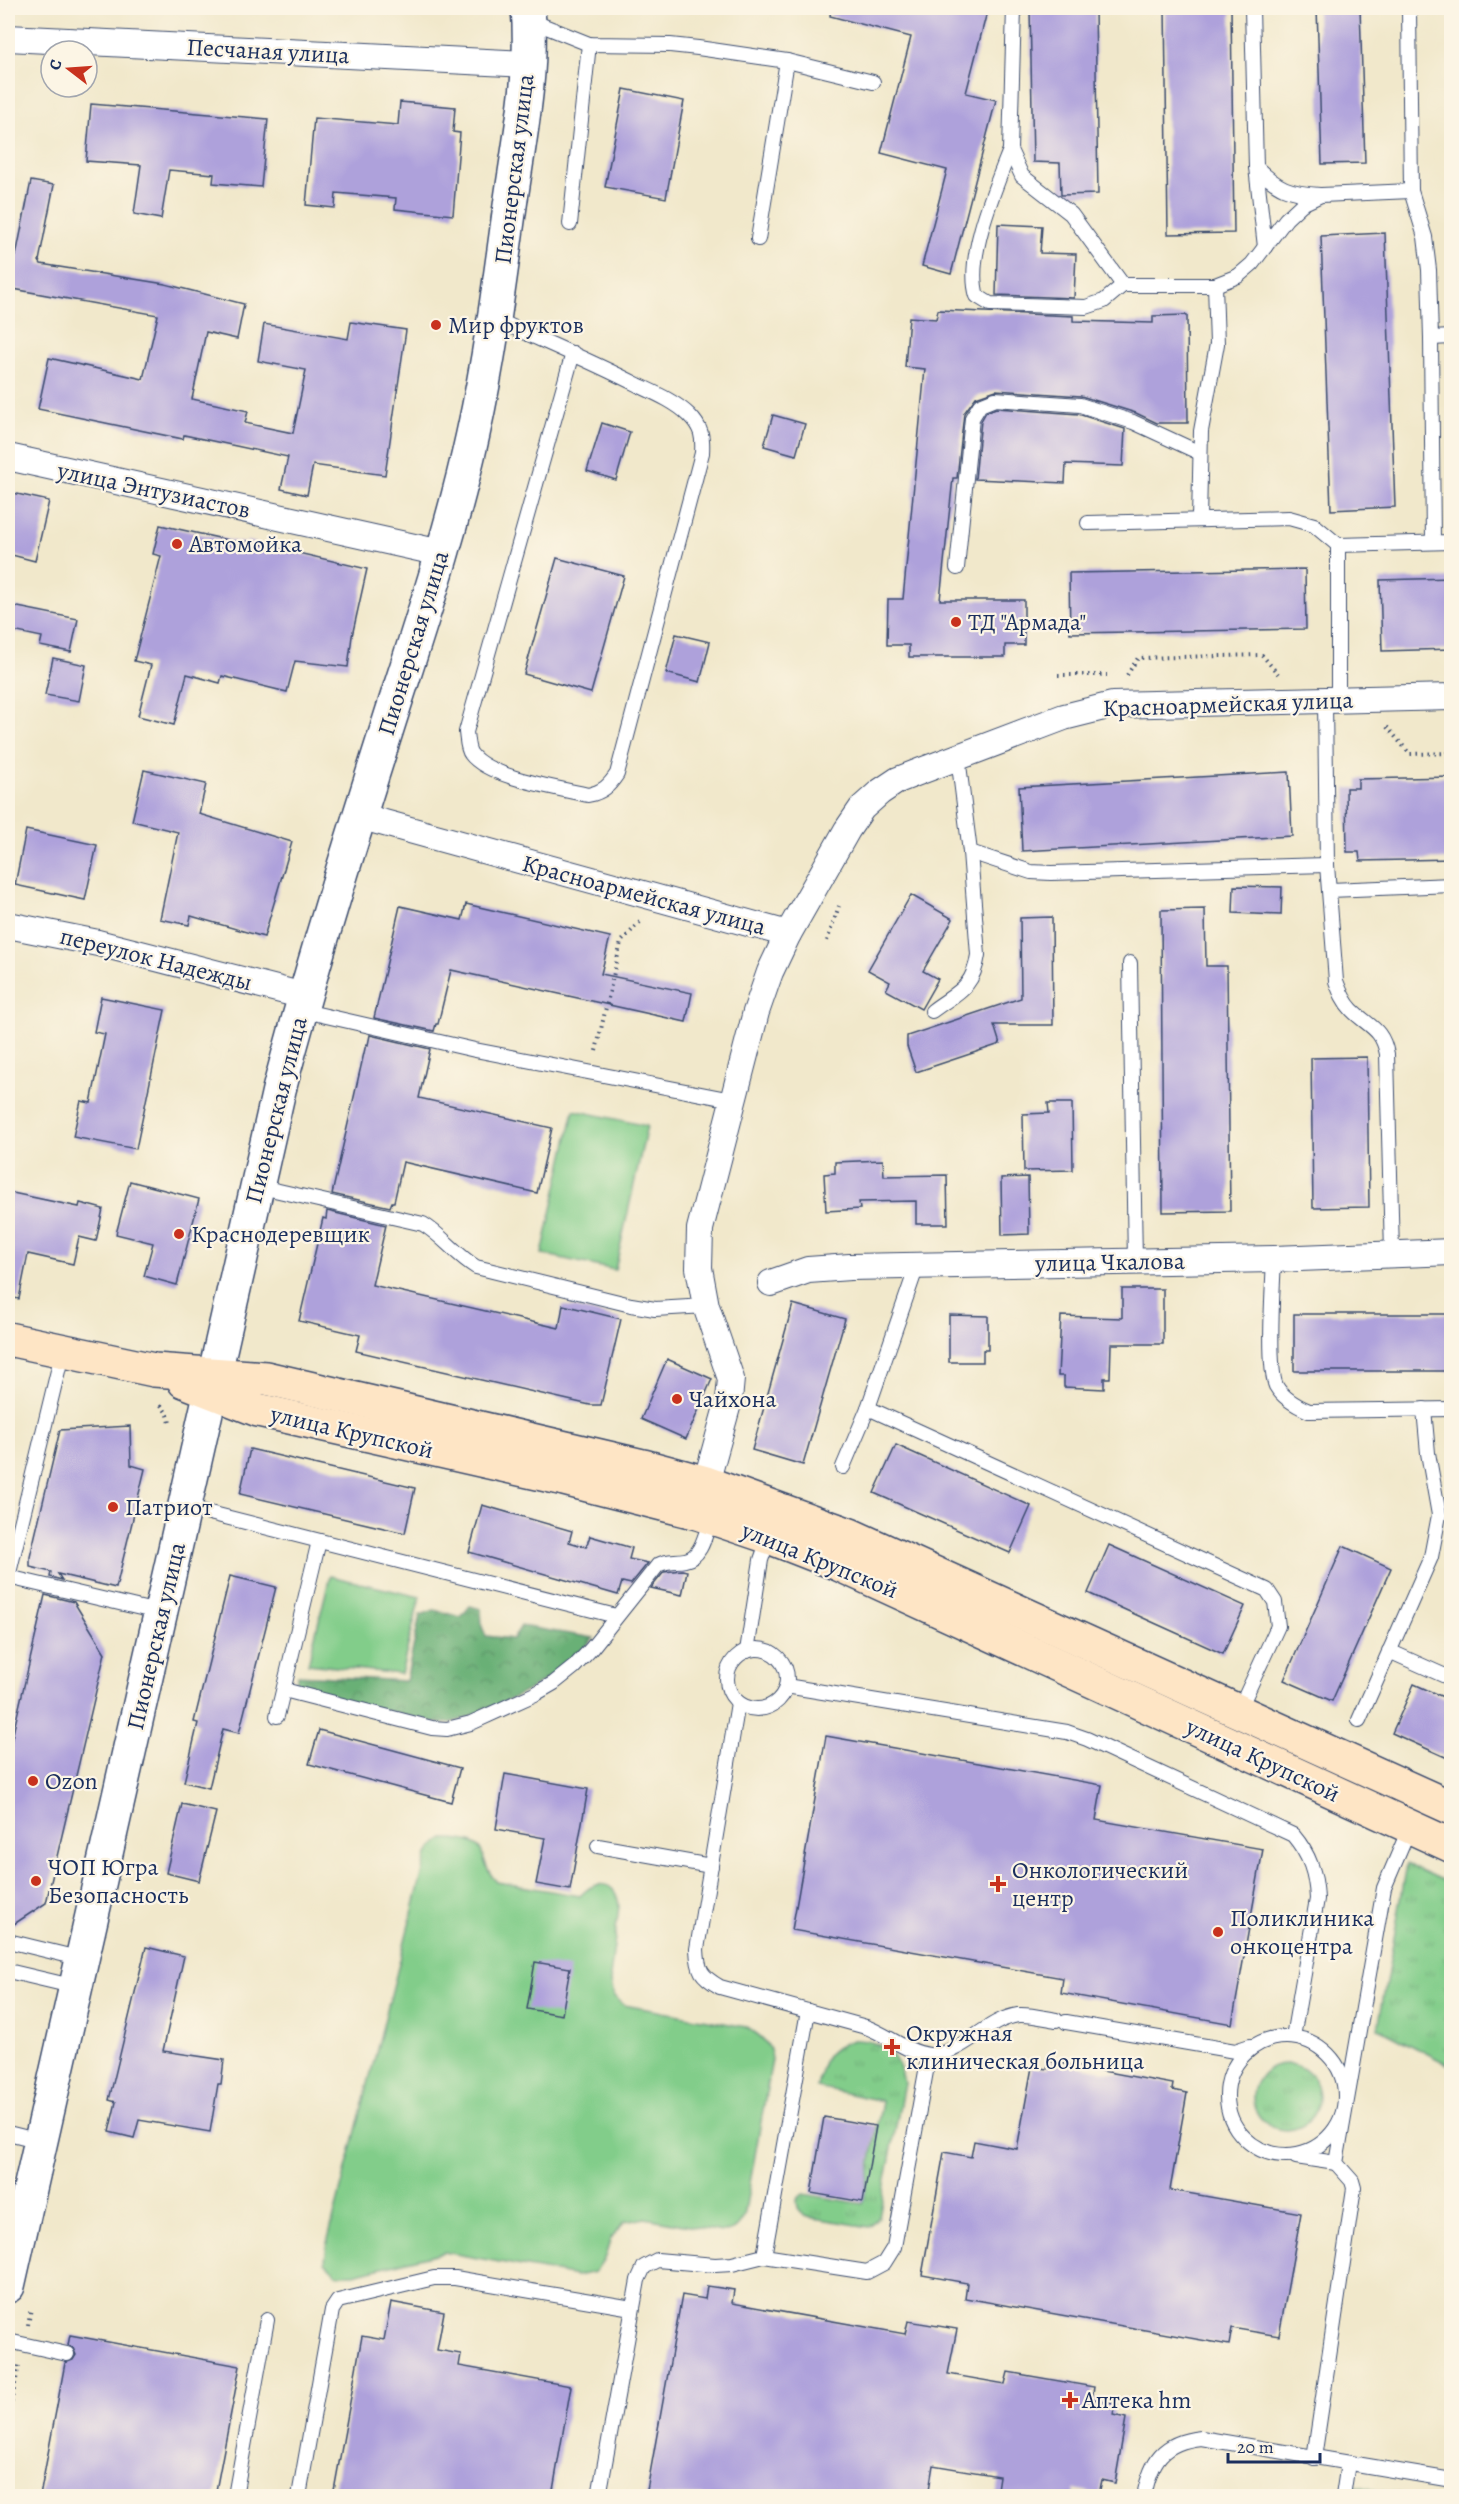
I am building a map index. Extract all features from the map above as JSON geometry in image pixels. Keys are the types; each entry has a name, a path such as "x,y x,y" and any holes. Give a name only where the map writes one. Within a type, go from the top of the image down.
{"main road":[{"name":"улица Крупской","path":"8,1339 63,1350 154,1384 214,1383 258,1410 564,1479 705,1504 774,1522 850,1535 1452,1808"},
{"name":"улица Крупской","path":"774,1522 838,1564 1452,1846"}],"street":[{"name":"Пионерская улица","path":"8,2286 257,1186 302,1003 441,554 473,434 495,319 528,64 528,14"},
{"name":"Песчаная улица","path":"8,38 528,64"},
{"name":"улица Энтузиастов","path":"8,457 441,554"},
{"name":"Красноармейская улица","path":"359,816 788,934 847,830 862,808 880,792 898,780 1096,707 1452,697"},
{"name":"переулок Надежды","path":"8,925 98,943 302,1003"},
{"path":"705,1504 729,1400 731,1379 706,1306 699,1268 700,1229 756,1012 770,972 788,934"},
{"name":"улица Чкалова","path":"771,1283 808,1270 1274,1259 1452,1252"}],"lane":[{"path":"1014,8 1010,150 982,224 974,285 977,296 990,304 1086,307 1104,301 1124,285 1215,285 1238,276 1252,264 1302,204 1321,195"},
{"path":"1252,8 1256,167 1265,247"},
{"path":"1409,8 1411,190 1425,237 1429,270 1433,542"},
{"path":"528,14 589,44 600,46 670,45 787,61 873,82"},
{"path":"570,224 589,44"},
{"path":"758,239 787,61"},
{"path":"1010,150 1022,176 1071,214 1124,285"},
{"path":"1256,167 1273,183 1294,193 1321,195 1411,190"},
{"path":"1199,520 1201,431 1217,344 1215,285"},
{"path":"495,319 573,353 667,400 689,415 703,435 702,453 617,774 609,786 600,793 588,795 501,773 480,764 469,752 466,732 573,353"},
{"path":"1431,338 1452,338"},
{"path":"957,568 972,418 980,405 995,399 1080,405 1133,422 1200,453"},
{"path":"1088,523 1289,518 1314,525 1338,545 1452,542"},
{"path":"1338,545 1327,865 1336,981 1342,997 1351,1010 1376,1029 1384,1040 1387,1054 1392,1254"},
{"path":"932,1011 969,984 975,972 978,955 970,852 958,757"},
{"path":"970,852 1031,872 1051,873 1327,865"},
{"path":"1330,890 1452,885"},
{"path":"1131,963 1135,1262"},
{"path":"302,1003 405,1035 732,1100"},
{"path":"257,1186 423,1224 476,1267 655,1309 706,1306"},
{"path":"1274,1259 1272,1365 1277,1386 1294,1404 1309,1411 1452,1409"},
{"path":"843,1467 868,1408 917,1266"},
{"path":"63,1350 8,1577 162,1613"},
{"path":"868,1408 1267,1590 1275,1602 1278,1626 1239,1710"},
{"path":"1359,1720 1431,1557 1438,1524 1439,1515 1428,1453 1424,1409"},
{"path":"284,1690 432,1728 447,1729 535,1695 554,1683 580,1661 658,1565 668,1560 687,1560 694,1557 698,1552 705,1504"},
{"path":"186,1507 616,1616"},
{"path":"747,1651 761,1560 774,1522"},
{"path":"277,1716 319,1541"},
{"path":"754,1649 768,1651 780,1659 786,1672 786,1686 780,1698 770,1707 757,1709 738,1703 728,1687 727,1674 736,1657 754,1649"},
{"path":"1389,1651 1452,1679"},
{"path":"786,1686 1067,1732 1087,1738 1293,1835 1311,1862 1316,1880 1317,1899 1293,2037"},
{"path":"738,1703 697,1949 698,1965 705,1979 720,1987 866,2027 883,2033 907,2049 929,2055 948,2052 1001,2021 1018,2015 1235,2051 1266,2040 1293,2037 1309,2041 1323,2049 1334,2060 1342,2074 1346,2089 1345,2105 1341,2119 1323,2143 1297,2155 1282,2156"},
{"path":"1336,2163 1384,1888 1410,1827"},
{"path":"598,1846 711,1866"},
{"path":"8,1941 79,1973"},
{"path":"8,1971 79,1973"},
{"path":"764,2256 808,2011"},
{"path":"1229,2082 1234,2068 1243,2056 1253,2046 1266,2040"},
{"path":"1235,2051 1227,2096 1229,2111 1243,2137 1267,2153 1336,2163 1352,2181 1354,2188 1314,2458"},
{"path":"599,2496 632,2308 644,2267 657,2260 715,2265 732,2264 764,2256 859,2272 867,2272 884,2264 894,2247 929,2055"},
{"path":"8,2133 40,2141"},
{"path":"299,2496 332,2310 338,2301 434,2278 455,2278 632,2308"},
{"path":"235,2496 267,2320"},
{"path":"8,2341 67,2354"},
{"path":"1144,2496 1149,2472 1158,2459 1175,2443 1185,2439 1201,2438 1452,2480"},
{"path":"1343,2496 1348,2463"}],"path":[{"path":"1058,675 1128,675 1138,658 1262,654 1279,675"},
{"path":"1384,723 1410,754 1452,753"},
{"path":"827,941 842,897"},
{"path":"591,1072 621,942 642,920"},
{"path":"154,1384 168,1415 172,1432"}],"green space":[{"path":"574,1110 647,1126 615,1270 542,1254"},
{"path":"330,1576 420,1597 401,1674 308,1664"},
{"path":"470,1606 481,1609 482,1627 486,1636 513,1639 521,1626 594,1638 558,1671 534,1687 491,1708 449,1723 442,1724 294,1689 298,1675 406,1681 420,1615 434,1610 461,1617"},
{"path":"444,1839 471,1842 478,1846 490,1873 497,1882 580,1896 592,1887 604,1885 610,1887 617,1897 619,1906 610,1977 614,1996 624,2005 746,2027 760,2036 767,2044 772,2060 744,2217 735,2229 722,2232 645,2218 625,2222 611,2238 605,2257 595,2272 577,2276 444,2252 354,2274 337,2274 325,2262 327,2243 427,1855"},
{"path":"1407,1864 1451,1884 1451,2066 1378,2028"},
{"path":"853,2040 873,2042 888,2051 894,2057 902,2073 904,2083 879,2217 869,2227 808,2217 800,2211 797,2203 797,2199 803,2194 863,2204 882,2101 817,2087 823,2063 827,2057 837,2047"},
{"path":"1280,2064 1292,2064 1304,2069 1314,2079 1319,2097 1317,2110 1304,2125 1292,2130 1280,2130 1268,2125 1258,2115 1253,2103 1253,2091 1258,2079 1268,2069"},
{"path":"1356,2486 1412,2496 1354,2496"}],"building":[{"path":"831,8 988,8 966,93 996,100 951,274 922,266 947,170 881,153 911,37 830,16"},
{"path":"1030,8 1095,8 1098,194 1061,195 1060,163 1033,162"},
{"path":"1165,8 1231,8 1234,233 1168,234"},
{"path":"1317,8 1360,8 1365,163 1322,164"},
{"path":"624,89 684,101 666,198 605,187"},
{"path":"400,102 455,107 453,132 460,133 453,215 395,209 396,198 336,193 335,208 306,205 314,118 398,125"},
{"path":"91,104 268,119 261,187 213,183 214,174 169,170 161,219 134,214 141,165 86,161"},
{"path":"31,181 54,185 39,261 41,264 165,284 244,304 237,339 206,332 192,399 248,411 245,423 293,433 306,370 258,361 264,324 348,339 351,322 406,330 385,475 313,465 307,495 281,489 288,457 184,435 183,439 38,409 49,358 143,379 158,315 8,288 8,255 16,256"},
{"path":"998,224 1042,226 1040,253 1076,254 1074,298 996,295"},
{"path":"1385,233 1395,507 1331,510 1321,236"},
{"path":"938,310 1073,316 1073,321 1153,323 1153,316 1187,315 1188,423 1157,423 1136,413 1081,396 996,390 976,397 964,413 957,478 953,478 940,600 1024,600 1024,645 1005,645 1005,657 909,657 909,645 887,645 888,599 903,599 925,369 905,367 909,317 936,319"},
{"path":"996,408 1078,414 1125,429 1123,466 1066,464 1065,483 975,479 981,421 986,412"},
{"path":"773,415 805,424 796,455 764,446"},
{"path":"602,423 630,432 616,480 587,471"},
{"path":"8,492 49,501 35,561 8,554"},
{"path":"160,525 246,544 247,541 367,569 352,636 348,667 295,661 287,692 222,676 220,683 187,674 174,725 138,716 151,665 134,661 161,556 153,554"},
{"path":"557,558 624,576 591,693 524,674"},
{"path":"1305,569 1306,629 1070,633 1069,573"},
{"path":"1452,578 1452,649 1382,651 1380,580"},
{"path":"8,605 78,619 71,652 40,646 42,637 8,630"},
{"path":"676,634 710,642 700,682 666,673"},
{"path":"53,658 86,665 79,701 45,695"},
{"path":"144,770 206,784 199,814 292,842 264,937 191,916 189,925 160,919 178,832 132,821"},
{"path":"1289,772 1292,836 1022,851 1019,787"},
{"path":"1452,777 1452,859 1360,861 1359,852 1347,852 1346,788 1358,788 1358,779"},
{"path":"26,830 97,845 85,900 15,885"},
{"path":"1234,886 1282,887 1281,915 1233,913"},
{"path":"911,895 953,919 923,971 938,979 921,1009 886,990 890,982 868,970"},
{"path":"466,904 610,937 601,974 692,993 686,1022 451,970 438,1024 434,1031 374,1018 400,906 462,920"},
{"path":"1205,909 1206,966 1227,966 1230,1211 1163,1212 1161,910"},
{"path":"1052,917 1053,1025 994,1025 1000,1044 916,1072 907,1046 907,1036 1021,998 1020,918"},
{"path":"101,997 165,1010 136,1149 73,1137 81,1101 91,1103 105,1034 94,1032"},
{"path":"370,1035 430,1049 419,1098 552,1128 537,1193 403,1162 394,1202 390,1207 332,1194"},
{"path":"1367,1057 1369,1207 1313,1208 1311,1058"},
{"path":"1048,1103 1072,1103 1073,1170 1024,1171 1023,1114 1049,1113"},
{"path":"883,1160 884,1176 947,1175 948,1224 916,1224 916,1201 859,1202 860,1209 826,1211 824,1174 835,1173 835,1162"},
{"path":"1028,1177 1029,1234 1002,1235 1001,1178"},
{"path":"130,1181 199,1199 177,1285 144,1276 153,1243 116,1234"},
{"path":"8,1192 79,1207 80,1203 103,1209 96,1241 79,1237 73,1264 28,1254 19,1299 8,1297"},
{"path":"327,1211 386,1225 372,1285 559,1328 563,1305 621,1319 601,1405 590,1405 356,1351 360,1335 299,1321 323,1218 326,1219"},
{"path":"1122,1289 1163,1289 1163,1344 1111,1344 1110,1378 1104,1378 1104,1389 1064,1387 1064,1376 1058,1376 1061,1316 1122,1318"},
{"path":"793,1304 845,1319 803,1465 752,1450"},
{"path":"1294,1314 1452,1314 1452,1371 1294,1371"},
{"path":"949,1315 988,1316 988,1350 983,1350 983,1362 949,1362"},
{"name":"Чайхона","path":"667,1359 712,1379 686,1439 641,1419"},
{"path":"130,1426 131,1465 145,1469 116,1588 58,1574 62,1580 50,1577 51,1572 30,1567 30,1557 60,1430"},
{"path":"896,1445 1031,1506 1010,1553 874,1493"},
{"path":"250,1449 415,1488 405,1533 240,1494"},
{"path":"482,1505 572,1531 569,1542 586,1547 590,1536 632,1548 629,1559 648,1563 631,1584 622,1582 618,1595 469,1552"},
{"path":"1109,1545 1245,1606 1223,1654 1088,1593"},
{"path":"1343,1546 1391,1568 1332,1701 1284,1680"},
{"path":"687,1571 682,1595 651,1588 664,1572"},
{"path":"230,1576 276,1587 239,1733 223,1729 209,1788 184,1782 198,1723 194,1722"},
{"path":"45,1595 74,1602 105,1653 46,1903 8,1928 8,1755"},
{"path":"1414,1684 1452,1701 1452,1760 1392,1733"},
{"path":"319,1730 460,1768 451,1802 309,1764"},
{"name":"Онкологический центр","path":"826,1736 1102,1785 1096,1820 1263,1849 1232,2024 1061,1993 1063,1978 792,1930"},
{"path":"505,1774 588,1789 570,1890 536,1884 545,1838 496,1829"},
{"path":"182,1804 216,1812 199,1881 166,1873"},
{"path":"146,1947 184,1956 163,2051 224,2060 210,2132 139,2120 134,2138 109,2132 116,2102 109,2100"},
{"path":"535,1962 570,1968 562,2015 527,2009"},
{"path":"1049,2061 1173,2084 1172,2090 1187,2093 1170,2190 1301,2213 1279,2336 1232,2328 1229,2345 965,2298 967,2283 922,2275 944,2152 971,2157 974,2141 1017,2149 1032,2067 1047,2069"},
{"path":"824,2117 876,2126 863,2202 811,2193"},
{"path":"707,2286 734,2290 732,2303 905,2334 908,2321 957,2329 948,2374 1005,2384 1008,2372 1094,2387 1092,2399 1115,2403 1113,2415 1126,2418 1115,2483 1102,2480 1099,2494 1075,2489 1074,2496 996,2496 999,2476 933,2465 928,2496 646,2496 682,2295 705,2299"},
{"path":"391,2302 444,2312 437,2350 461,2354 459,2366 571,2386 552,2496 333,2496 362,2336 384,2340"},
{"path":"70,2335 240,2366 215,2496 40,2496 65,2363 73,2360 76,2355 73,2348 68,2345"}],"place":[{"name":"Мир фруктов","path":"436,325"},
{"name":"Автомойка","path":"177,544"},
{"name":"ТД \"Армада\"","path":"956,622"},
{"name":"Краснодеревщик","path":"179,1234"},
{"name":"Чайхона","path":"677,1399"},
{"name":"Патриот","path":"113,1507"},
{"name":"Ozon","path":"33,1781"},
{"name":"ЧОП Югра Безопасность","path":"36,1881"},
{"name":"Онкологический центр","path":"998,1884"},
{"name":"Поликлиника онкоцентра","path":"1218,1932"},
{"name":"Окружная клиническая больница","path":"892,2047"},
{"name":"Аптека hm","path":"1070,2400"}]}
